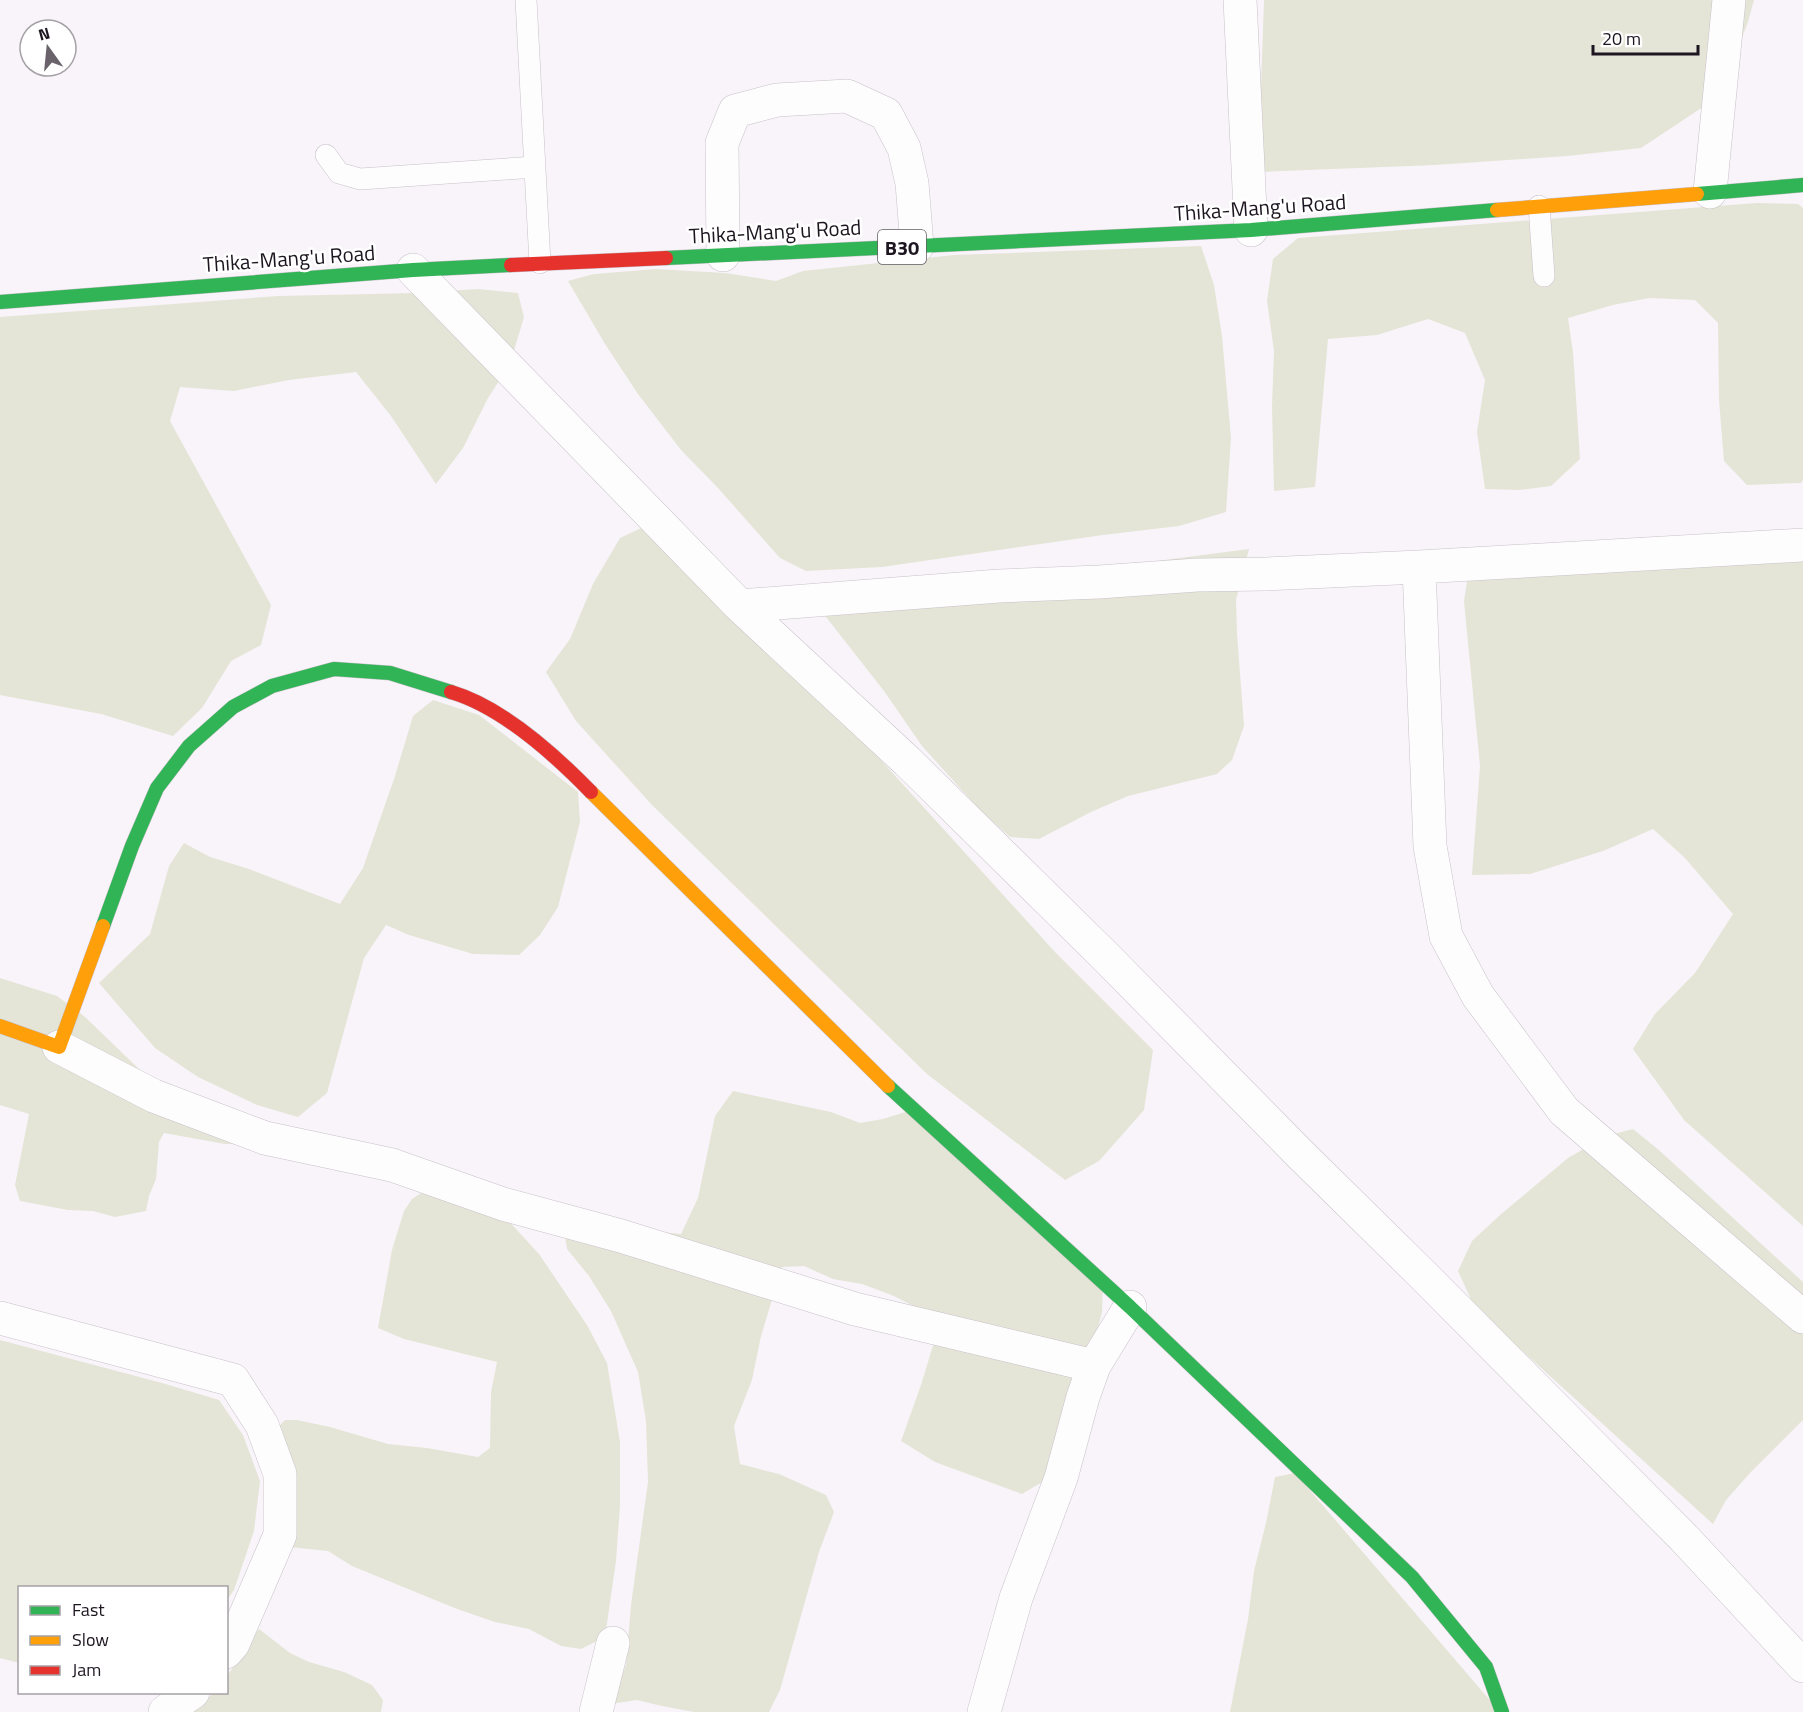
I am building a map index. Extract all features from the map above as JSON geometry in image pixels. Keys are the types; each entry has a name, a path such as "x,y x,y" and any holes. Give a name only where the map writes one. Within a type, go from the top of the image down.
{"main road":[{"name":"Thika-Mang'u Road","path":"0,302 413,270 1251,230 1803,185"},
{"path":"0,1026 59,1047 140,827 157,788 189,746 233,707 272,686 334,669 390,673 466,696 507,720 563,763 624,826 895,1092 1130,1307 1412,1577 1486,1667 1502,1712"}],"street":[{"path":"1240,0 1251,230"},
{"path":"1710,192 1729,0"},
{"path":"723,255 722,143 735,111 777,100 847,96 886,114 904,147 912,183 917,246"},
{"path":"413,270 740,606 907,761 1107,957 1299,1153 1684,1538 1803,1666"},
{"path":"740,606 999,586 1197,575 1419,567 1803,545"},
{"path":"1419,567 1430,846 1446,936 1478,996 1564,1111 1803,1317"},
{"path":"59,1047 154,1096 265,1138 392,1165 503,1204 621,1236 855,1309 1094,1366"},
{"path":"984,1712 1016,1598 1061,1478 1094,1366 1130,1307"},
{"path":"0,1318 233,1380 262,1425 280,1474 280,1535 233,1644 228,1650"},
{"path":"596,1712 613,1643"},
{"path":"165,1712 190,1694"}],"lane":[{"path":"526,0 540,263"},
{"path":"326,155 339,173 360,179 535,167"},
{"path":"1539,206 1544,276"}],"shaded area":[{"path":"1264,0 1754,0 1728,73 1712,101 1641,148 1567,156 1435,165 1258,172"},
{"path":"1757,203 1798,204 1803,208 1803,480 1801,483 1747,485 1724,461 1719,400 1718,323 1695,300 1649,298 1613,305 1568,318 1573,352 1580,459 1551,486 1519,490 1485,489 1477,432 1485,380 1465,333 1428,319 1377,335 1328,339 1315,487 1274,491 1272,406 1274,351 1267,301 1273,259 1298,238"},
{"path":"1201,246 1214,285 1222,336 1231,438 1226,512 1179,526 882,567 806,571 780,558 681,450 638,394 568,281 594,274 656,269 725,273 776,281 803,271 954,255"},
{"path":"478,289 518,293 524,317 510,364 488,398 463,448 436,484 391,416 356,372 289,380 234,391 180,387 170,421 271,605 261,645 231,661 202,708 173,736 101,714 0,695 0,317 278,296 417,293"},
{"path":"656,521 723,564 747,602 860,737 1055,952 1153,1050 1144,1110 1099,1161 1065,1180 927,1074 652,805 576,721 546,672 570,639 593,584 620,538"},
{"path":"1249,549 1236,600 1244,726 1232,760 1217,774 1128,796 1039,839 1010,837 979,809 922,746 884,691 819,608 1095,569"},
{"path":"1803,555 1803,1226 1684,1120 1633,1049 1655,1014 1695,973 1733,914 1685,858 1653,829 1603,851 1530,874 1472,875 1480,766 1464,601 1471,556"},
{"path":"433,700 479,715 578,792 580,822 558,907 540,935 519,955 473,954 409,935 386,925 364,958 327,1093 298,1117 257,1105 198,1077 155,1048 99,983 150,934 169,866 184,843 210,857 249,869 340,904 363,868 413,716"},
{"path":"0,978 57,996 84,1016 165,1094 296,1146 225,1144 164,1133 159,1142 156,1179 146,1211 115,1217 93,1211 68,1210 20,1201 15,1185 29,1114 0,1105"},
{"path":"733,1091 831,1112 860,1123 909,1111 1103,1280 1102,1312 1091,1355 1049,1478 1022,1494 935,1462 901,1441 935,1339 923,1311 894,1296 862,1284 833,1279 804,1266 782,1267 761,1336 752,1380 734,1426 740,1464 779,1474 826,1495 834,1512 819,1552 780,1690 769,1712 694,1712 637,1700 611,1704 626,1665 631,1605 648,1482 646,1421 638,1372 611,1311 589,1276 567,1249 563,1222 681,1234 698,1198 715,1116"},
{"path":"1633,1129 1803,1282 1803,1420 1726,1500 1713,1524 1475,1308 1458,1271 1472,1241 1568,1158 1606,1136"},
{"path":"426,1190 492,1203 539,1254 587,1325 607,1363 620,1442 620,1505 616,1561 605,1637 581,1649 561,1646 529,1629 495,1622 457,1609 352,1566 328,1551 289,1547 277,1428 285,1420 297,1420 330,1427 388,1444 478,1457 490,1448 491,1392 497,1362 404,1339 378,1328 392,1250 404,1211 412,1199"},
{"path":"0,1340 219,1400 243,1435 260,1481 254,1531 234,1590 228,1599 228,1586 18,1586 18,1663 0,1658"},
{"path":"1295,1473 1500,1712 1230,1712 1248,1619 1254,1571 1275,1477"},
{"path":"259,1629 290,1653 309,1662 344,1672 372,1685 383,1700 381,1712 190,1712 213,1694 228,1694 228,1675"}],"traffic: fast":[{"path":"1697,194 1803,185"},
{"path":"666,258 1251,230 1497,210"},
{"path":"0,302 413,270 511,265"},
{"path":"103,926 132,846 157,788 189,746 233,707 272,686 334,669 390,673 451,692"},
{"path":"888,1086 1130,1307 1412,1577 1486,1667 1502,1712"}],"traffic: slow":[{"path":"1497,210 1697,194"},
{"path":"591,792 888,1086"},
{"path":"0,1026 59,1047 103,926"}],"traffic: jam":[{"path":"511,265 666,258"},
{"path":"451,692 470,699 508,720 544,748 591,792"}]}
